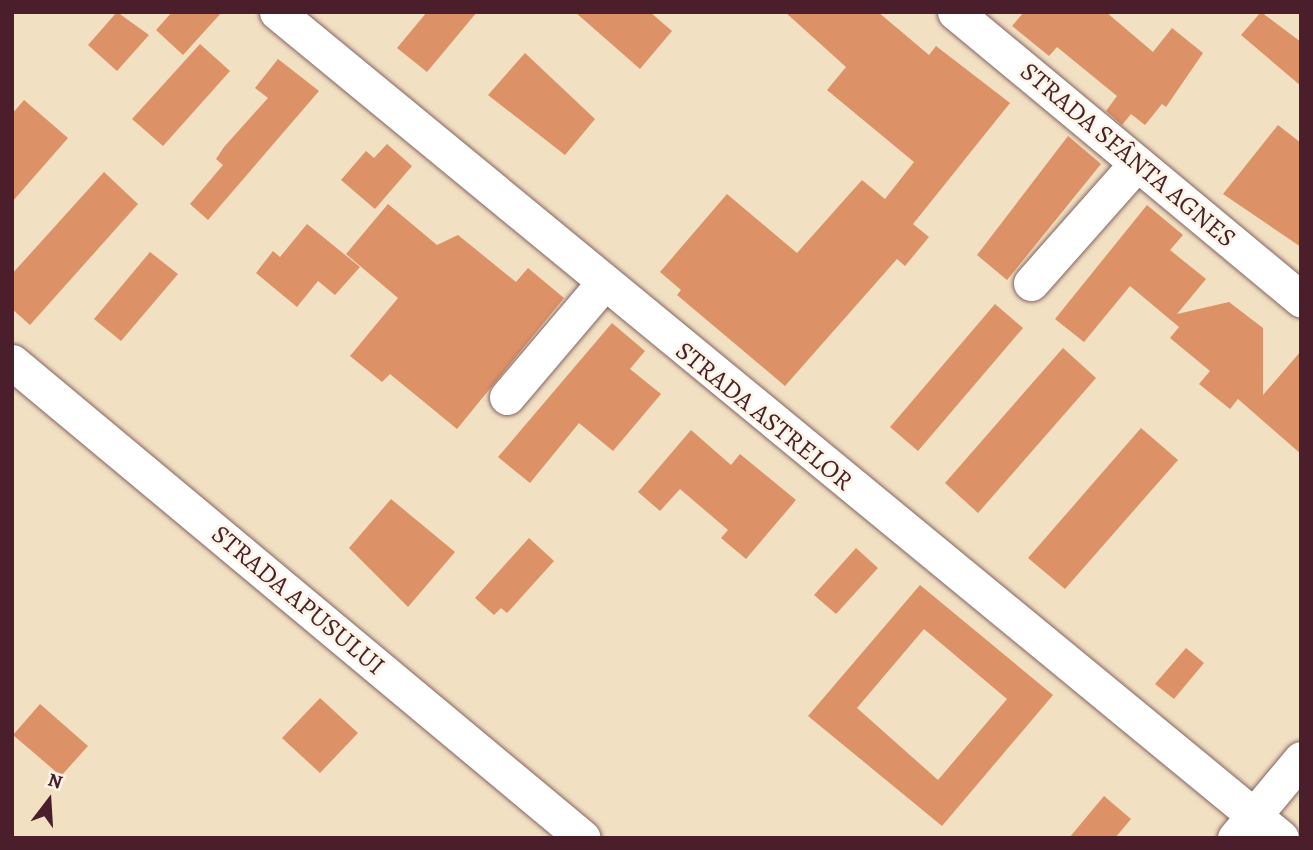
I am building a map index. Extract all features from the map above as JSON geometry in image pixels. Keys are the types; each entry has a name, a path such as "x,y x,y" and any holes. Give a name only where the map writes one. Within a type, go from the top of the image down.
{"street":[{"name":"STRADA ASTRELOR","path":"277,12 603,284 1244,827 1281,838"},
{"name":"STRADA SFÂNTA AGNES","path":"955,12 1301,299"},
{"path":"1031,283 1137,163"},
{"path":"507,397 603,284"},
{"name":"STRADA APUSULUI","path":"12,362 583,838"},
{"path":"1244,827 1301,759"}],"building":[{"path":"117,12 149,35 117,71 88,45"},
{"path":"172,12 222,12 183,55 156,30"},
{"path":"427,12 477,12 427,72 397,48"},
{"path":"575,12 650,12 672,31 640,69"},
{"path":"785,12 878,12 929,55 936,46 1010,103 913,224 929,237 905,266 897,259 785,386 677,295 681,290 660,272 727,194 797,253 862,180 885,199 914,162 827,90 846,67"},
{"path":"1024,12 1106,12 1153,52 1172,28 1203,53 1166,107 1162,104 1145,125 1131,114 1122,125 1106,111 1117,96 1057,47 1049,56 1012,26"},
{"path":"1261,12 1301,42 1301,86 1241,35"},
{"path":"200,44 230,71 163,146 132,119"},
{"path":"525,53 595,119 565,155 488,95"},
{"path":"278,59 319,91 208,220 190,204 223,165 216,159 224,147 268,98 255,88"},
{"path":"24,100 68,138 12,202 12,114"},
{"path":"1278,125 1301,143 1301,247 1223,194"},
{"path":"1068,136 1101,164 1007,280 977,255"},
{"path":"387,144 412,166 375,209 341,180 366,151 374,158"},
{"path":"104,172 138,204 30,325 12,309 12,274"},
{"path":"388,204 437,245 458,235 516,282 528,268 564,298 457,429 390,374 382,382 350,356 398,298 346,254"},
{"path":"1147,205 1183,235 1170,250 1206,279 1177,314 1229,302 1263,328 1263,395 1301,351 1301,454 1238,399 1230,409 1199,384 1210,371 1170,338 1179,327 1130,286 1084,342 1055,319"},
{"path":"307,224 360,267 335,295 318,281 297,307 256,273 273,251 280,257"},
{"path":"150,252 178,274 121,341 94,319"},
{"path":"995,304 1023,328 918,451 890,427"},
{"path":"612,323 645,351 630,369 661,394 613,451 579,423 530,483 498,457"},
{"path":"1063,348 1096,378 978,513 945,483"},
{"path":"1141,428 1178,460 1065,589 1028,558"},
{"path":"691,430 731,465 740,454 796,500 746,559 721,538 728,530 680,489 660,511 638,492"},
{"path":"391,499 455,552 408,607 349,548"},
{"path":"529,538 554,561 507,613 501,608 494,615 475,598"},
{"path":"856,548 878,568 836,614 814,595"},
{"path":"920,585 1053,695 942,826 808,716","holes":["924,629 1007,699 938,780 857,708"]},
{"path":"1186,648 1204,663 1174,699 1155,684"},
{"path":"320,698 358,733 320,773 282,738"},
{"path":"40,704 88,746 61,776 13,735"},
{"path":"1104,796 1131,819 1115,838 1069,838"}]}
